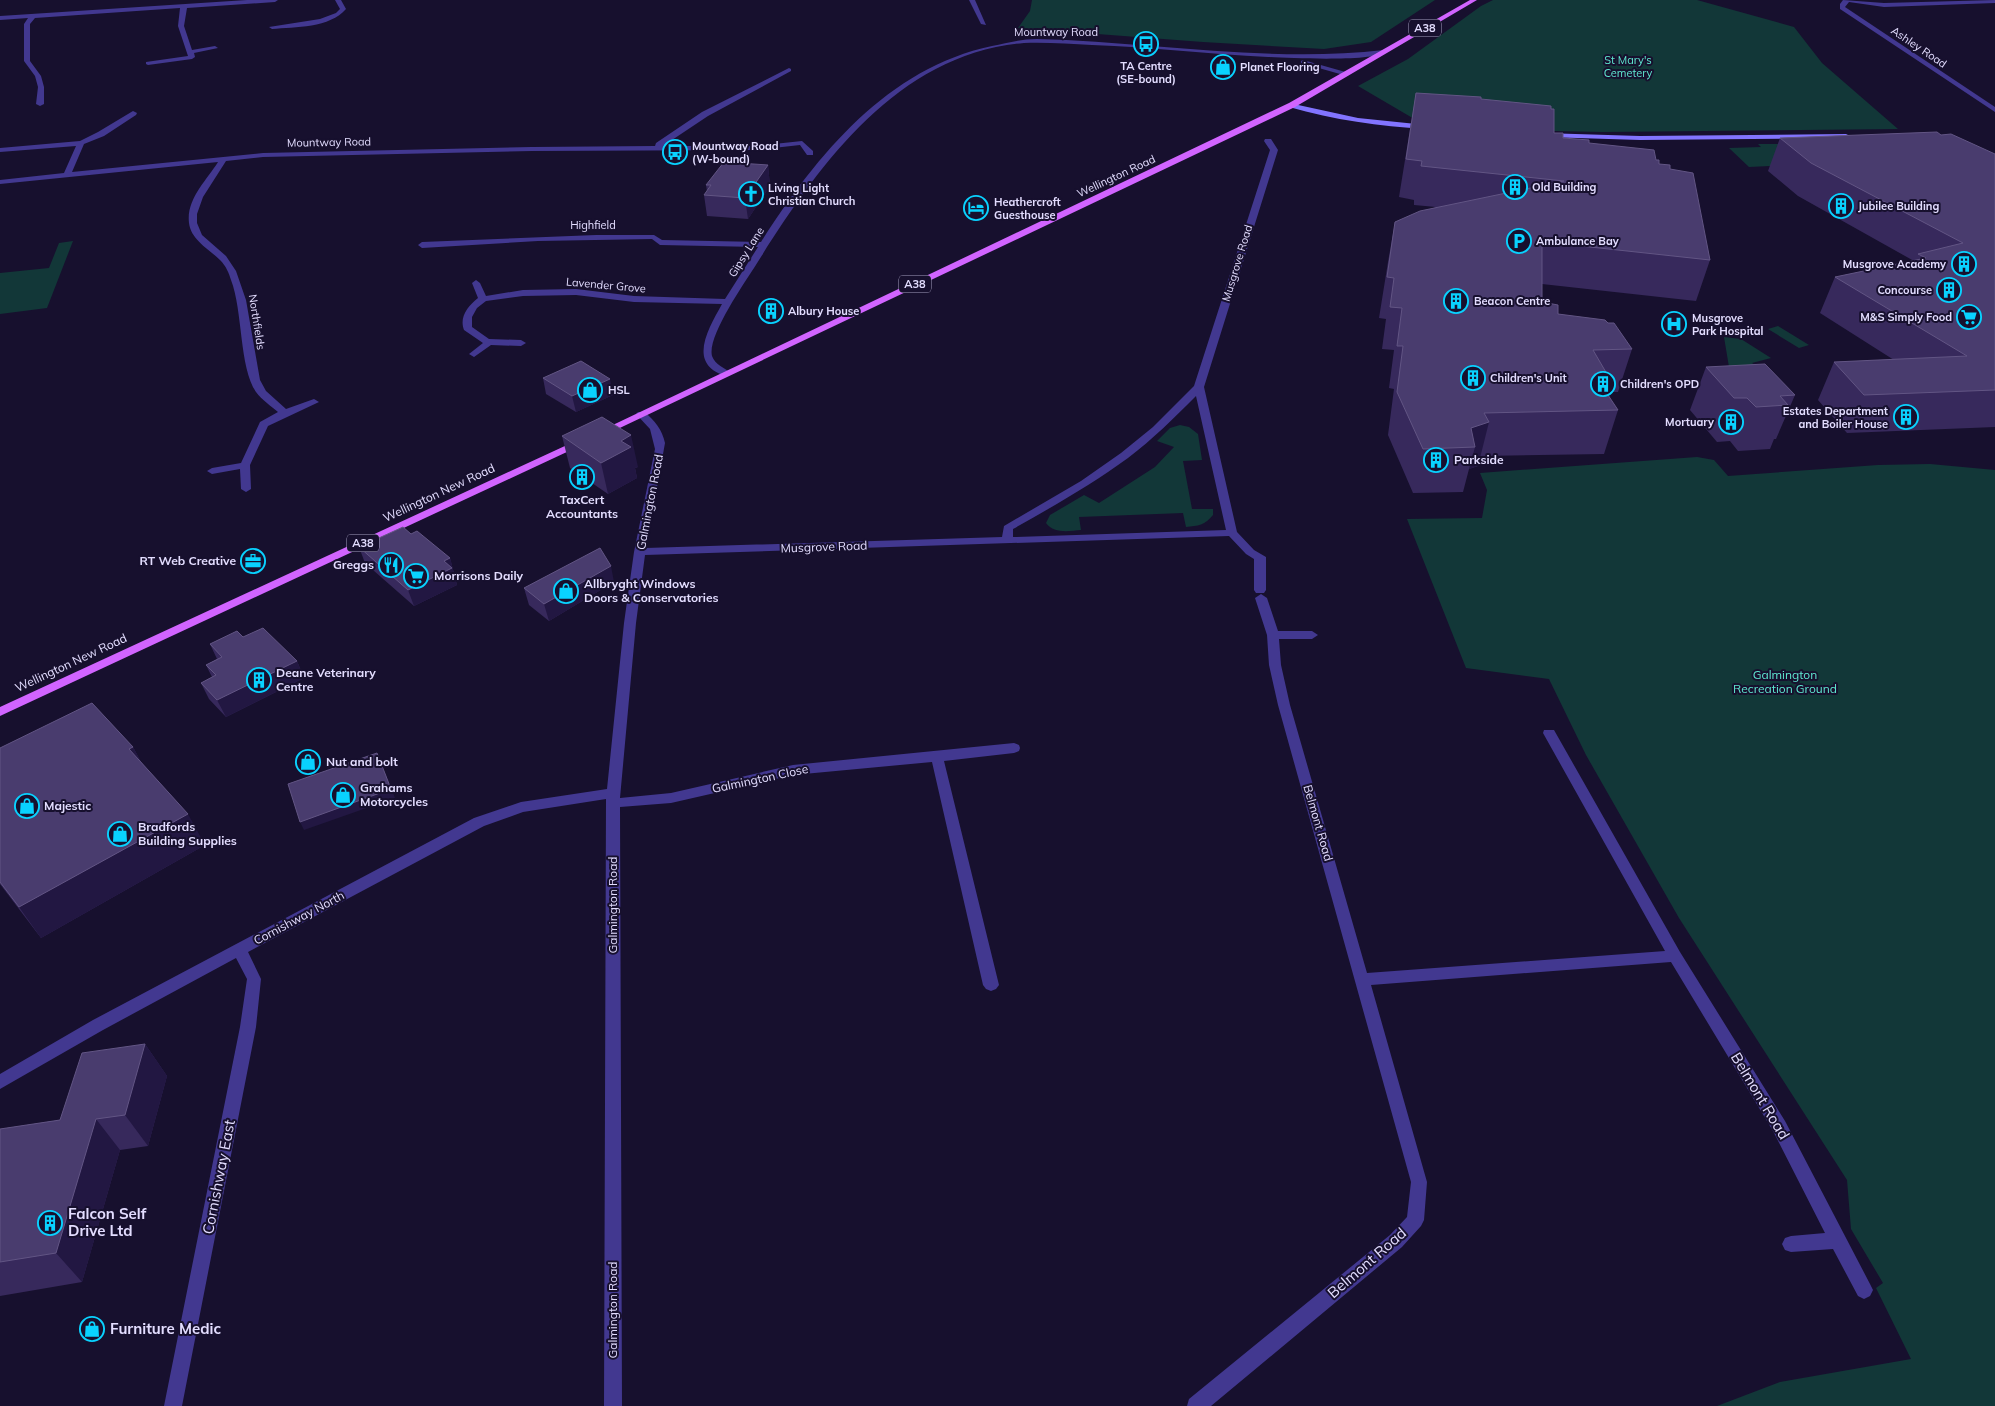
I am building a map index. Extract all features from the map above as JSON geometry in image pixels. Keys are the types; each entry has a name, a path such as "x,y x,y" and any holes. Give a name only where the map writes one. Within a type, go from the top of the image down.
{"main road":[{"name":"A38","path":"1292,105 1474,0"},
{"name":"Wellington Road","path":"726,373 1292,105"},
{"name":"Wellington New Road","path":"0,712 726,373"}],"street":[{"path":"0,18 275,0"},
{"path":"272,27 325,20 336,16 343,8 338,0"},
{"path":"972,0 984,24"},
{"path":"1847,0 1884,5 1995,2"},
{"name":"Ashley Road","path":"1847,0 1842,8 1995,110"},
{"path":"148,63 192,57 181,28 179,16 184,7"},
{"path":"33,16 27,24 27,61 38,76 41,87 40,104"},
{"name":"Mountway Road","path":"855,124 903,84 934,66 960,55 1021,41 1089,43 1312,57 1358,56 1384,52"},
{"path":"190,52 215,48"},
{"name":"Mountway Road","path":"1279,56 1347,74"},
{"name":"Mountway Road","path":"1312,57 1356,69"},
{"path":"659,148 659,145 705,114 789,70"},
{"path":"1292,105 1319,114 1356,120 1439,128"},
{"path":"0,150 81,144 101,134 133,113"},
{"name":"Gipsy Lane","path":"726,373 716,368 706,352 709,341 728,302 799,192 842,137 855,124"},
{"path":"1533,134 1640,138 1853,136"},
{"name":"Musgrove Road","path":"1008,540 1008,528 1085,483 1125,455 1157,429 1199,387 1252,213 1274,150 1268,141"},
{"name":"Mountway Road","path":"0,182 224,158 338,153 756,148 802,143 810,154"},
{"path":"67,175 81,144"},
{"name":"Northfields","path":"224,158 202,191 192,221 195,232 205,244 227,261 233,273 241,294 252,371 260,390 285,413"},
{"name":"Highfield","path":"422,245 600,236 654,237 660,242 763,246"},
{"path":"476,283 482,299 466,317 467,328 478,338 488,343 521,343"},
{"name":"Lavender Grove","path":"482,299 523,293 576,292 634,299 728,302"},
{"path":"474,354 488,343"},
{"name":"Musgrove Road","path":"1199,387 1232,533 1250,552 1260,557 1260,594 1273,635 1276,666"},
{"path":"246,489 245,465 264,424 285,413 314,402"},
{"name":"Galmington Road","path":"613,1406 613,798 630,623 640,552 660,449 660,440 655,428 641,414"},
{"path":"212,471 245,465"},
{"name":"Musgrove Road","path":"640,552 1232,533"},
{"path":"1273,635 1312,635"},
{"name":"Belmont Road","path":"1196,1406 1396,1241 1415,1220 1419,1182 1284,705 1276,666"},
{"name":"Belmont Road","path":"1549,732 1675,956 1779,1126 1864,1290"},
{"name":"Galmington Close","path":"613,798 671,798 792,770 1014,748"},
{"path":"936,757 991,984"},
{"name":"Cornishway North","path":"0,1082 98,1025 479,822 521,807 557,800 613,798"},
{"name":"Cornishway East","path":"173,1406 248,1027 254,979 239,950"},
{"path":"1363,979 1675,956"},
{"path":"1791,1244 1838,1240"}],"green space":[{"path":"1032,0 1435,0 1371,42 1324,49 1018,28 1030,11"},
{"name":"St Mary's Cemetery","path":"1493,0 1697,0 1794,27 1822,63 1898,129 1553,131 1416,120 1358,86 1408,59 1481,6"},
{"path":"1758,144 1798,144 1791,165 1749,167 1729,148 1761,147"},
{"path":"73,241 47,308 0,314 0,273 49,268 59,243"},
{"path":"1778,326 1809,345 1799,348 1768,329"},
{"path":"1724,337 1741,339 1771,358 1752,363 1764,371 1729,367"},
{"path":"1180,425 1189,427 1198,434 1202,460 1183,461 1192,509 1213,509 1213,515 1207,521 1186,527 1183,513 1079,517 1081,530 1057,530 1046,523 1050,515 1084,495 1099,503 1155,467 1174,447 1157,441 1170,428"},
{"name":"Galmington Recreation Ground","path":"1697,457 1714,460 1728,476 1878,465 1930,464 1995,470 1995,1406 1717,1406 1780,1382 1911,1359 1876,1288 1883,1283 1851,1229 1847,1180 1679,918 1586,755 1549,679 1466,668 1407,519 1482,518 1487,490 1480,473"}],"building":[{"path":"1416,93 1481,97 1481,99 1551,106 1551,109 1554,109 1554,133 1563,133 1563,138 1589,140 1589,143 1654,150 1659,164 1670,165 1670,169 1693,173 1710,260 1544,242 1542,244 1542,302 1558,305 1558,314 1605,320 1608,323 1614,323 1632,349 1593,350 1607,374 1594,374 1618,410 1484,413 1489,422 1471,428 1475,447 1423,449 1397,392 1403,346 1397,346 1402,308 1390,307 1394,278 1387,277 1395,222 1420,211 1564,181 1421,166 1422,161 1406,159"},
{"path":"1937,132 1941,135 1951,134 1995,154 1995,390 1864,395 1834,362 1967,356 1835,277 1926,258 1918,254 1963,243 1811,163 1780,138"},
{"path":"724,162 768,165 745,198 704,195 711,185 706,185"},
{"path":"581,361 610,379 572,396 543,378"},
{"path":"1765,364 1795,395 1780,396 1788,405 1756,407 1747,398 1734,398 1706,367"},
{"path":"602,417 631,435 621,441 631,447 601,463 562,436"},
{"path":"403,527 411,534 417,531 450,558 444,561 452,568 408,590 359,547"},
{"path":"600,548 611,566 544,604 524,588"},
{"path":"263,628 297,661 217,700 201,683 216,675 206,665 222,657 210,644 237,631 243,637"},
{"name":"Bradfords Building Supplies","path":"92,703 133,747 129,749 188,814 19,907 0,882 0,748"},
{"name":"Grahams Motorcycles","path":"377,753 391,789 300,822 288,784"},
{"path":"145,1044 125,1115 96,1119 56,1253 0,1262 0,1129 60,1120 82,1053"}],"place":[{"name":"TA Centre (SE-bound)","path":"1146,44"},
{"name":"Planet Flooring","path":"1223,67"},
{"name":"Mountway Road (W-bound)","path":"675,152"},
{"name":"Old Building","path":"1515,187"},
{"name":"Living Light Christian Church","path":"751,194"},
{"name":"Jubilee Building","path":"1841,206"},
{"name":"Heathercroft Guesthouse","path":"976,208"},
{"name":"Ambulance Bay","path":"1519,241"},
{"name":"Musgrove Academy","path":"1964,264"},
{"name":"Concourse","path":"1949,290"},
{"name":"Beacon Centre","path":"1456,301"},
{"name":"Albury House","path":"771,311"},
{"name":"M&S Simply Food","path":"1969,317"},
{"name":"Musgrove Park Hospital","path":"1674,324"},
{"name":"Children's Unit","path":"1473,378"},
{"name":"Children's OPD","path":"1603,384"},
{"name":"HSL","path":"590,390"},
{"name":"Estates Department and Boiler House","path":"1906,417"},
{"name":"Mortuary","path":"1731,422"},
{"name":"Parkside","path":"1436,460"},
{"name":"TaxCert Accountants","path":"582,477"},
{"name":"RT Web Creative","path":"253,561"},
{"name":"Greggs","path":"391,565"},
{"name":"Morrisons Daily","path":"416,576"},
{"name":"Allbryght Windows Doors & Conservatories","path":"566,591"},
{"name":"Deane Veterinary Centre","path":"259,680"},
{"name":"Nut and bolt","path":"308,762"},
{"name":"Grahams Motorcycles","path":"343,795"},
{"name":"Majestic","path":"27,806"},
{"name":"Bradfords Building Supplies","path":"120,834"},
{"name":"Falcon Self Drive Ltd","path":"50,1223"},
{"name":"Furniture Medic","path":"92,1329"}]}
